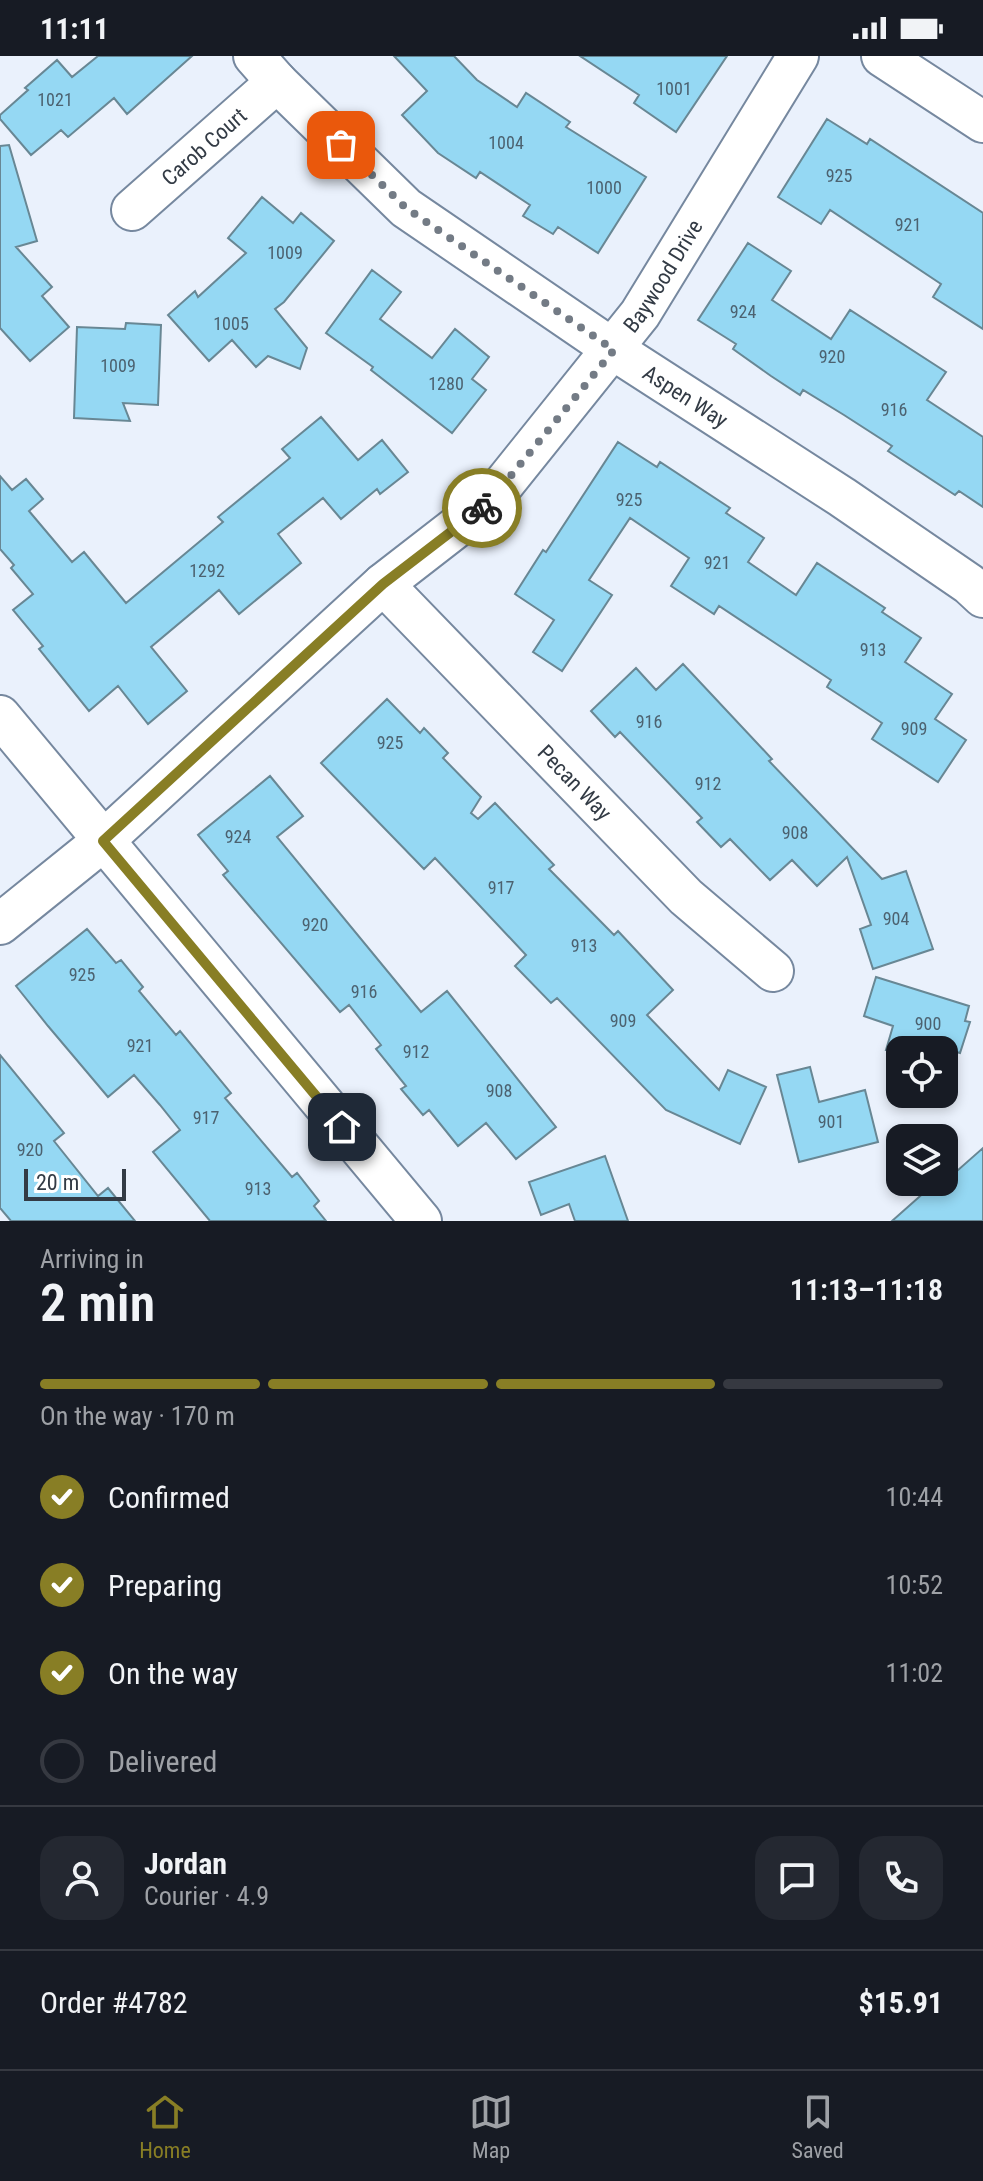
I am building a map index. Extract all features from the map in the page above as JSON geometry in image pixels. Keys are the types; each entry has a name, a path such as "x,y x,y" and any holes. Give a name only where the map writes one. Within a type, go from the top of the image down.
{"street":[{"name":"Baywood Drive","path":"0,924 103,841 383,584 490,501 640,314 798,56"},
{"path":"882,56 983,122"},
{"name":"Aspen Way","path":"266,69 406,208 614,350 842,497 969,584 983,597"},
{"name":"Carob Court","path":"132,210 266,69"},
{"name":"Pecan Way","path":"383,584 686,897 773,971"},
{"path":"0,716 421,1221"}],"building":[{"path":"98,56 192,56 127,114 114,98 68,137 61,130 31,155 0,119 0,115 57,60 72,77"},
{"path":"394,56 454,56 477,80 517,107 526,93 570,122 566,127 646,177 598,253 558,227 553,234 523,216 530,205 480,172 476,178 438,153 402,115 427,91"},
{"path":"580,56 727,56 676,132 634,103 639,95"},
{"path":"827,119 867,144 870,139 983,213 983,329 933,297 941,284 830,210 821,224 778,197"},
{"path":"9,145 37,241 16,247 52,287 42,296 69,327 30,361 0,328 0,146"},
{"path":"262,197 293,223 301,213 334,241 275,309 307,348 300,369 268,356 256,367 232,340 209,361 168,315 195,291 198,297 246,253 228,238"},
{"path":"748,243 791,271 772,300 831,339 850,310 946,372 927,400 983,437 983,507 959,491 955,495 888,451 892,446 844,415 803,390 800,395 771,376 733,349 736,344 698,320"},
{"path":"372,270 401,292 380,319 432,358 455,329 489,357 472,379 486,390 452,433 371,370 373,367 326,333"},
{"path":"126,323 161,325 158,405 123,403 130,421 74,418 77,327 125,329"},
{"path":"321,417 358,460 382,440 408,472 380,494 377,489 341,519 323,498 278,534 301,563 239,614 219,590 151,647 187,691 148,724 118,686 89,711 39,649 43,646 13,610 33,594 0,549 0,476 12,490 26,479 43,499 29,511 72,562 84,552 126,603 223,522 218,517 290,458 282,449"},
{"path":"618,442 657,467 660,462 730,508 726,513 764,538 748,562 796,595 817,563 885,608 882,612 921,638 905,662 952,694 935,719 966,740 938,782 872,739 882,723 827,687 831,680 719,606 714,614 671,586 689,558 630,518 589,580 612,595 562,671 533,652 554,620 515,594"},
{"path":"683,664 772,759 769,761 882,879 906,871 933,949 873,969 860,929 871,925 847,857 817,886 792,860 770,880 730,839 721,847 697,822 702,818 620,732 615,737 591,711 636,668 656,690"},
{"path":"387,699 420,733 424,728 448,753 443,758 481,797 471,813 478,819 495,803 554,865 549,869 614,935 618,931 673,990 647,1015 719,1090 728,1070 766,1087 740,1144 666,1110 557,998 551,1003 515,966 526,955 435,858 424,869 321,763"},
{"path":"270,776 303,816 277,837 421,1012 447,991 556,1127 516,1159 486,1123 458,1146 429,1110 423,1115 401,1089 406,1086 376,1049 381,1045 349,1005 340,1012 223,875 228,871 198,835"},
{"path":"87,929 116,963 121,960 143,987 139,991 176,1035 180,1031 231,1093 225,1098 292,1177 297,1173 319,1201 314,1206 326,1221 210,1221 153,1152 180,1130 160,1105 134,1075 108,1097 48,1026 16,986"},
{"path":"876,977 969,1006 965,1021 970,1022 960,1053 958,1036 890,1036 893,1026 864,1016"},
{"path":"0,1055 64,1133 54,1141 98,1196 108,1188 135,1221 11,1221 0,1208"},
{"path":"810,1067 819,1102 865,1090 878,1142 799,1162 777,1075"},
{"path":"983,1148 983,1221 892,1221 920,1196 958,1196 958,1170"},
{"path":"605,1156 628,1221 575,1221 569,1204 541,1215 529,1182"}],"way so far":[{"path":"341,145 406,208 614,350 482,508"}],"route":[{"path":"342,1127 103,841 383,584 482,508"}]}
